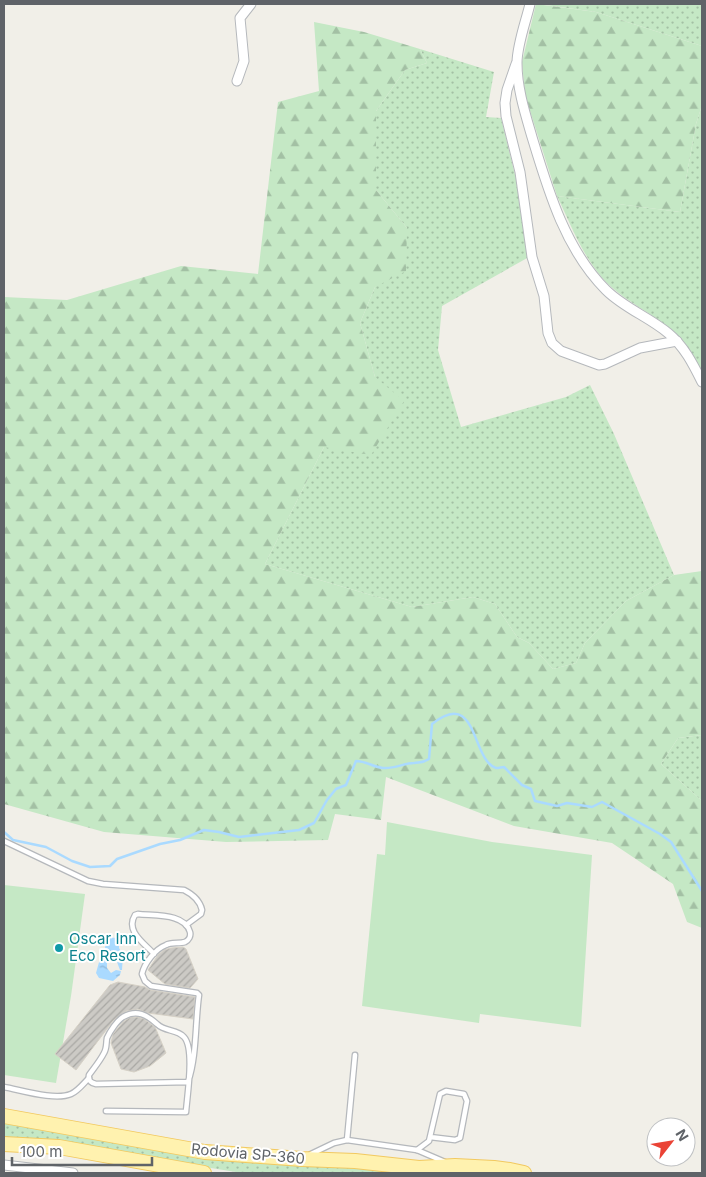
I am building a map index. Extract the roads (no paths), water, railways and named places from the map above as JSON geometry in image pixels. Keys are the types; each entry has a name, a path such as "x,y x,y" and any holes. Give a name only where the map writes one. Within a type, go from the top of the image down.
{"main road":[{"name":"Rodovia SP-360","path":"4,1116 205,1152 354,1161 419,1168 456,1166 524,1173"},
{"name":"Rodovia SP-360","path":"4,1144 59,1147 204,1173"}],"street":[{"path":"237,81 244,61 240,18 251,4"},
{"path":"530,4 517,62 507,90 505,103 506,116 520,172 532,257 544,296 548,334 552,343 561,351 599,366 640,348 677,341"},
{"path":"517,62 521,96 546,185 562,223 580,255 599,282 611,295 667,332 677,341 685,351 702,382"},
{"path":"4,1164 73,1173"}],"lane":[{"path":"4,841 88,881 103,884 184,890 191,893 201,905 202,910 200,914 186,925"},
{"path":"154,954 134,933 132,928 135,916 138,914 182,920 190,935 188,939 184,942 166,944 154,954 142,971 143,978 151,986 197,993 199,995 195,1019 192,1069 188,1082"},
{"path":"4,1087 46,1095 64,1096 76,1091 88,1078 105,1052 108,1037 117,1022 123,1017 135,1013 144,1014 160,1027 178,1032 185,1038 190,1048 186,1112 106,1111"},
{"path":"347,1140 355,1055"},
{"path":"88,1078 96,1084 188,1082"},
{"path":"418,1150 429,1141 430,1136 440,1094 446,1091 464,1094 467,1097 467,1101 460,1138 455,1140 430,1136"},
{"path":"302,1159 334,1143 347,1140 418,1150 456,1166"}],"water":[{"path":"107,937 116,938 123,955 122,970 120,970 114,959 107,963 107,968 111,973 116,970 121,971 120,975 113,981 99,978 96,973 101,955 104,953"}],"waterway":[{"path":"4,832 13,840 46,847 72,861 90,867 110,866 117,859 160,844 180,840 204,830 239,837 299,830 314,823 327,800 336,789 346,785 356,761 387,768 425,761 429,759 432,724 447,715 458,714 466,720 472,729 488,762 496,768 504,767 522,785 531,789 535,801 557,806 567,803 592,807 602,802 671,842 702,891"}],"place":[{"name":"Oscar Inn Eco Resort","path":"59,948"}]}
